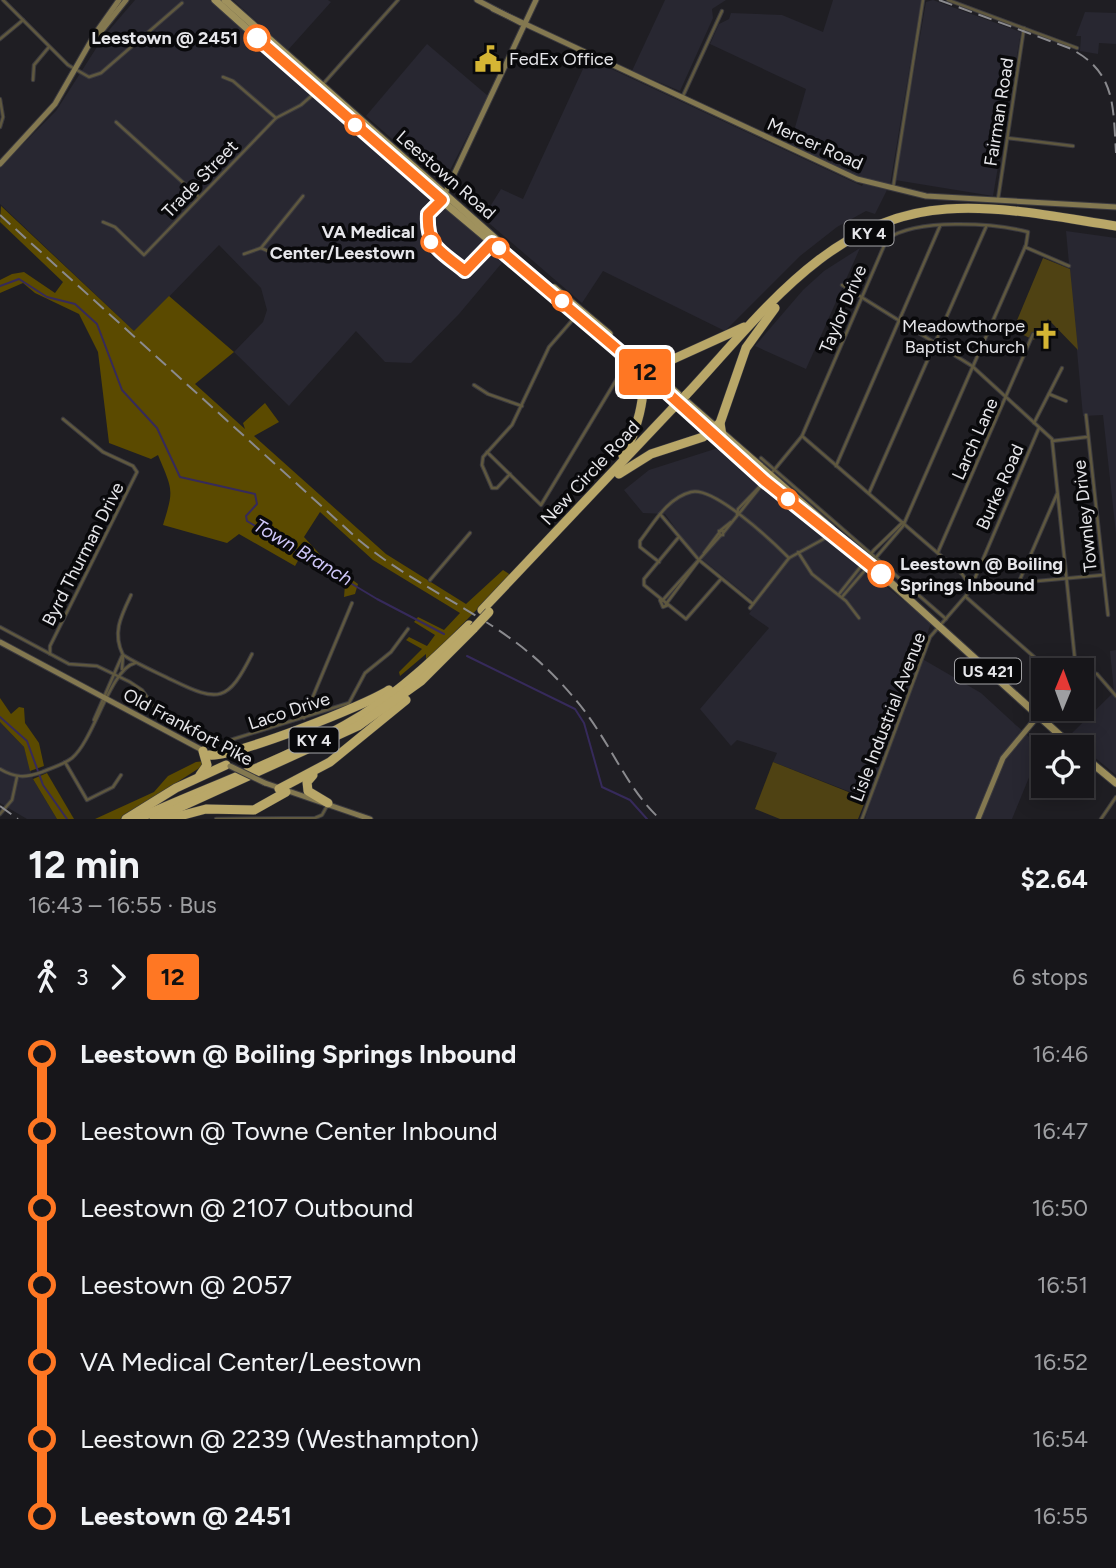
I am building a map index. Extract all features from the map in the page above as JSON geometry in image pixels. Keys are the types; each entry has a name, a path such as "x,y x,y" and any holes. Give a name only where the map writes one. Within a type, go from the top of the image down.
{"highway":[{"name":"New Circle Road","path":"154,819 340,736 394,703 436,668 471,627 772,307 834,252 881,228 915,218 978,214 1114,228"},
{"path":"615,474 652,375 736,333 772,307"},
{"path":"615,474 651,454 716,432 746,348 772,307"},
{"path":"643,367 652,375"},
{"path":"643,367 652,375"},
{"name":"New Circle Road","path":"137,819 332,732 391,696 471,627"},
{"path":"328,803 307,790 307,782 316,771 405,701 436,668"},
{"path":"126,819 198,776 227,765 227,755 235,750 345,712 424,669"},
{"path":"198,776 206,768 206,753 235,750"},
{"path":"168,819 206,809 252,810 272,799 276,788 316,771"}],"main road":[{"name":"Leestown Road","path":"215,0 643,367"},
{"name":"Leestown Road","path":"225,0 319,89"},
{"name":"US 421","path":"652,375 819,525 868,559"},
{"name":"US 421","path":"767,478 868,559 1031,710"},
{"name":"US 421","path":"1044,721 1059,735"},
{"path":"1094,765 1116,783"}],"street":[{"path":"3,0 75,71 89,77 101,74 182,3"},
{"path":"0,164 43,119 119,0"},
{"path":"92,42 126,0"},
{"name":"Trade Street","path":"103,222 115,227 144,255 276,118 307,101 319,89 398,0"},
{"name":"Mercer Road","path":"477,0 844,174 926,196 1113,207"},
{"path":"443,197 536,0"},
{"path":"893,188 923,0"},
{"path":"948,0 1077,48"},
{"path":"682,98 722,11"},
{"path":"0,39 23,20"},
{"name":"Fairman Road","path":"998,199 1024,28"},
{"path":"33,80 34,65 49,47"},
{"path":"223,77 233,81 276,118"},
{"path":"0,99 3,117 0,127"},
{"path":"116,122 199,197"},
{"path":"1007,138 1073,146"},
{"path":"244,254 261,248 303,196"},
{"path":"836,466 940,226"},
{"name":"Taylor Drive","path":"664,602 802,436 890,237 940,226 987,226 1029,233 1025,247"},
{"path":"869,494 987,226"},
{"path":"868,559 876,556 903,522 1025,247 1069,266"},
{"path":"261,248 284,258"},
{"path":"842,285 972,366 1052,441 1075,658"},
{"path":"510,474 497,488 490,486 482,465 482,457 512,425 550,347 580,313"},
{"name":"Larch Lane","path":"938,552 1033,334"},
{"path":"487,452 541,505 621,372 622,364 608,350 612,340"},
{"path":"1034,423 1062,368"},
{"path":"474,385 488,394 523,406"},
{"path":"1049,394 1066,401"},
{"name":"Townley Drive","path":"1086,415 1108,615"},
{"name":"Byrd Thurman Drive","path":"50,654 50,646 132,484 136,469 103,452 63,419"},
{"name":"Burke Road","path":"939,625 966,597 1039,428"},
{"path":"802,436 938,552 965,577 970,586 1103,575"},
{"path":"1052,441 1088,436"},
{"path":"761,458 868,559"},
{"path":"659,562 639,544 660,514 681,496 701,491 737,514 789,558"},
{"path":"1018,584 1059,491"},
{"path":"660,514 699,560 753,604"},
{"path":"841,596 868,559 903,522"},
{"path":"819,525 820,538"},
{"path":"430,580 470,533"},
{"path":"750,608 789,558 820,538 834,536"},
{"path":"678,538 644,581 664,602 684,618 690,618 721,579"},
{"path":"798,552 811,574 841,596 859,618"},
{"path":"868,559 876,556"},
{"path":"876,556 946,619"},
{"path":"122,671 123,655 118,624 131,595"},
{"path":"966,597 1035,658"},
{"path":"304,718 352,603"},
{"name":"Lisle Industrial Avenue","path":"862,819 923,654 939,625"},
{"path":"0,627 69,664 97,666 117,675"},
{"name":"Laco Drive","path":"117,675 138,686 157,711 219,742 241,739 352,701 365,673 391,652 408,629"},
{"name":"Old Frankfort Pike","path":"0,642 227,765 276,788 370,819"},
{"path":"123,655 203,695 211,696 235,685 252,654"},
{"path":"0,769 17,777 36,774 65,762 80,748 117,675 123,655"},
{"path":"117,675 130,664 138,663"},
{"path":"1094,673 1116,696"},
{"path":"978,819 1004,756 1034,721"},
{"path":"65,762 87,800 113,787 121,775"},
{"path":"0,814 12,800 17,777"},
{"path":"1101,819 1116,797"},
{"path":"216,819 315,818 322,815 328,803"}],"shaded area":[{"path":"135,0 210,0 307,88 506,258 459,314 411,363 385,362 356,331 289,406 234,352 263,322 267,310 261,288 219,245 135,332 0,204 0,167 56,111 104,36"},
{"path":"233,0 328,0 331,2 288,50"},
{"path":"665,0 726,0 712,9 713,18 680,91 632,71"},
{"path":"833,0 921,0 890,185 857,177 790,145 806,89 710,44 719,24 729,19 731,13 782,15 823,32"},
{"path":"933,0 1021,32 993,196 895,180 926,2"},
{"path":"1085,12 1116,13 1116,44 1099,43 1098,54 1080,51 1081,36 1076,36"},
{"path":"427,44 488,96 443,184 366,116"},
{"path":"588,58 862,186 863,184 887,190 875,214 866,211 837,227 800,256 725,331 603,271 582,303 483,218 501,189 523,199"},
{"path":"1,206 134,331 169,296 234,352 195,384 245,429 243,423 265,403 279,422 254,436 386,554 466,604 503,570 511,575 426,661 426,654 400,676 399,672 422,649 406,640 409,637 427,646 435,635 414,622 418,617 444,630 460,613 373,560 320,512 304,537 325,560 358,584 355,594 344,597 345,585 299,559 295,566 239,534 227,543 163,525 170,497 167,476 158,455 151,459 109,443 98,352 79,314 35,293 23,283 0,293 0,280 12,274 24,272 55,293 63,282 0,222"},
{"path":"1066,231 1116,238 1116,534 1103,415 1083,416"},
{"path":"860,248 806,369 755,346 803,290 824,271"},
{"path":"1043,258 1070,269 1078,350 1048,319 1034,340 1013,330"},
{"path":"718,448 931,623 919,657 981,693 1031,739 1031,772 1012,819 865,819 871,800 773,762 777,753 737,740 731,746 700,709 769,628 749,614 756,603 692,551 665,514 643,513 624,490 649,470"},
{"path":"1116,650 1116,775 1094,757 1094,735 1070,735 1084,721 1094,721 1094,712 1114,692 1110,651"},
{"path":"0,698 11,714 19,707 24,708 25,723 39,743 44,766 30,771 24,747 0,722"},
{"path":"0,722 24,747 33,779 57,819 27,819 0,803"},
{"path":"205,761 204,765 120,819 95,819 154,792 168,776 196,762"},
{"path":"773,762 866,799 858,819 780,819 755,809"},
{"path":"47,773 74,819 57,819 33,779"}],"waterway":[{"name":"Town Branch","path":"0,286 19,279 47,297 75,304 97,324 122,390 157,428 180,477 255,494 257,504 246,516 247,521 377,599 444,634"},
{"name":"Town Branch","path":"467,656 575,709 584,723 602,787 630,800 647,819"},
{"path":"0,717 27,741 43,785 67,819"}],"railway":[{"path":"939,0 1069,48 1084,57 1104,79 1109,92 1116,153"},
{"path":"0,215 360,541 406,574 501,632 545,667 587,714 634,789 660,819"},
{"path":"0,806 18,819"}],"bus line":[{"name":"12","path":"257,38 442,200 431,214 428,214 429,240 435,247 465,271 492,243 650,377 765,481 881,574"}],"place":[{"name":"Leestown @ 2451","path":"257,38"},
{"name":"FedEx Office","path":"488,59"},
{"name":"VA Medical Center/Leestown","path":"431,242"},
{"name":"Meadowthorpe Baptist Church","path":"1046,336"},
{"name":"Leestown @ Boiling Springs Inbound","path":"881,574"}]}
